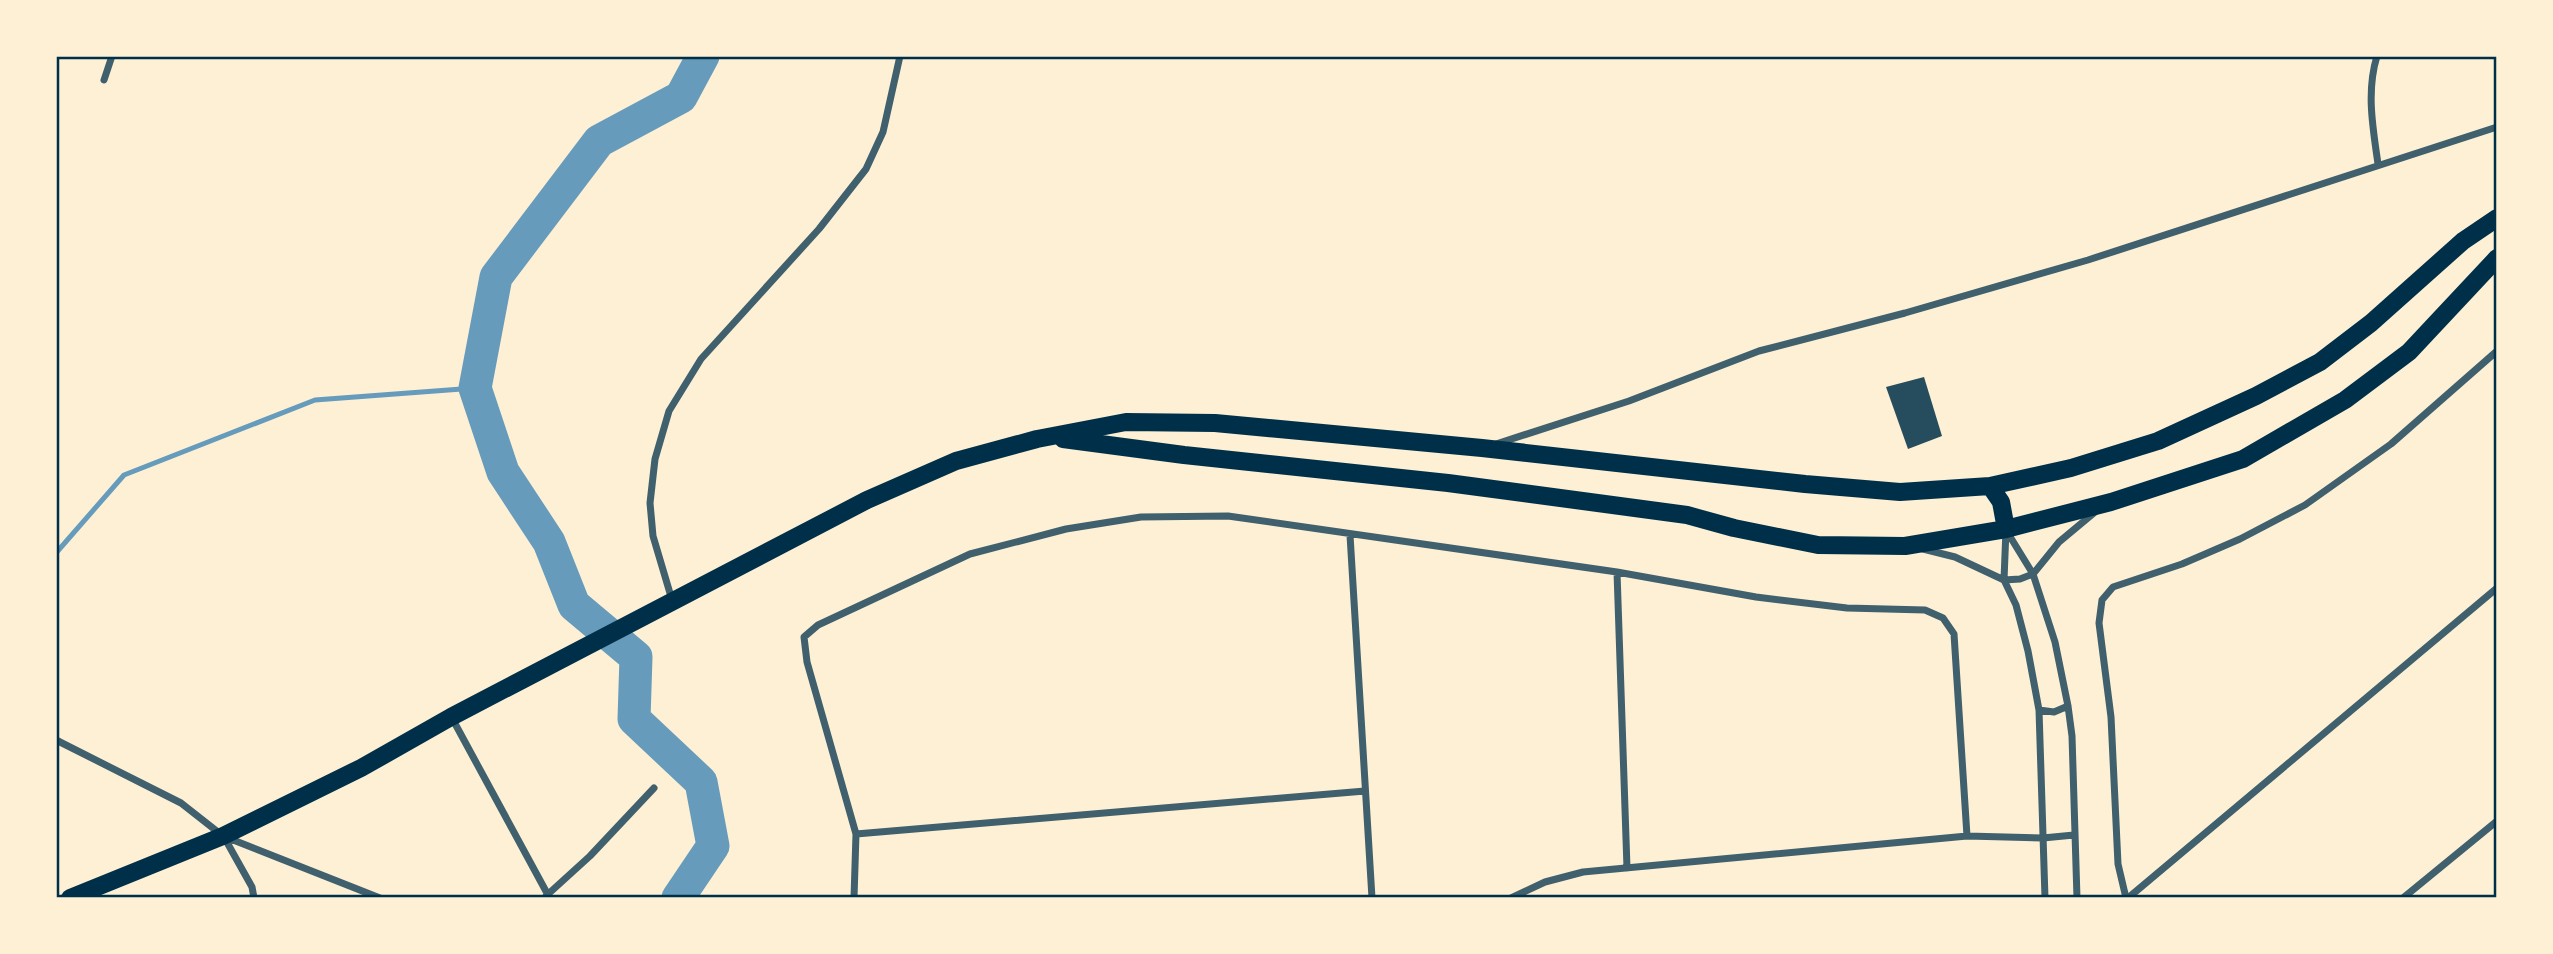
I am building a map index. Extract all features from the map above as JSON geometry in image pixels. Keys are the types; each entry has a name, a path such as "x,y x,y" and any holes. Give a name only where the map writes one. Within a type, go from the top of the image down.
{"highway":[{"path":"70,898 223,836 361,768 451,717 867,500 957,461 1126,422 1215,422 1900,492 1990,486 2071,468 2158,441 2256,396 2320,362 2371,323 2463,241 2497,219"},
{"path":"1049,438 1687,514 1734,528 1818,545 1905,546 2006,529 2111,502 2243,459 2345,400 2409,352 2497,258"},
{"path":"1990,486 2001,502 2006,529"}],"street":[{"path":"104,80 112,56"},
{"path":"672,601 653,536 650,503 655,460 669,411 701,359 819,229 866,169 883,132 900,56"},
{"path":"2377,56 2370,104 2378,164"},
{"path":"1482,448 1629,401 1759,351 1905,313 2088,260 2497,127"},
{"path":"2497,351 2390,444 2305,505 2239,539 2182,564 2113,587 2102,600 2099,623 2111,717 2118,864 2127,898 2497,588"},
{"path":"1905,546 1955,557 2004,580 2020,579 2033,573 2067,535 2111,502"},
{"path":"854,898 856,834 807,662 804,638 818,625 971,554 1066,529 1141,517 1228,516 1617,572 1756,597 1847,608 1925,610 1943,618 1954,634 1967,836"},
{"path":"2006,529 2033,573 2055,642 2068,706 2072,736 2077,898"},
{"path":"2006,529 2004,580 2016,605 2039,710 2045,898"},
{"path":"1350,535 1372,898"},
{"path":"1617,572 1627,868"},
{"path":"2039,710 2054,712 2068,706"},
{"path":"451,717 546,897 590,856 654,788"},
{"path":"56,740 181,803 223,836 380,898"},
{"path":"856,834 1365,791"},
{"path":"2409,896 2497,821"},
{"path":"1511,898 1545,882 1583,872 1967,836 2043,838 2074,835"},
{"path":"223,836 252,887 254,898"}],"building":[{"path":"1924,377 1942,436 1908,449 1886,387"}],"waterway":[{"path":"678,898 713,846 701,782 634,719 636,657 574,605 549,542 503,472 475,388 496,277 599,141 681,97 703,56"},
{"path":"56,553 124,475 315,400 475,388"}]}
